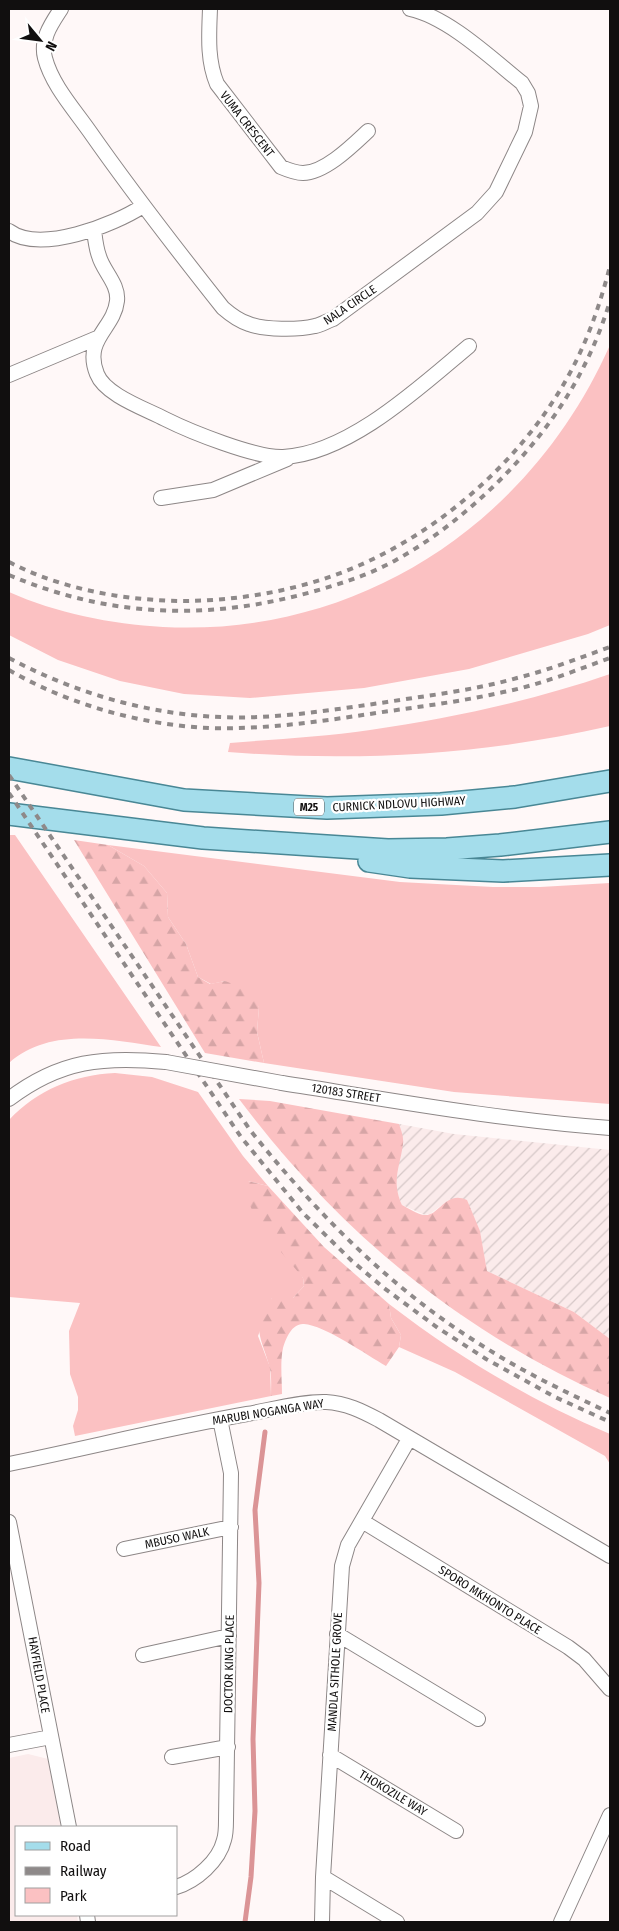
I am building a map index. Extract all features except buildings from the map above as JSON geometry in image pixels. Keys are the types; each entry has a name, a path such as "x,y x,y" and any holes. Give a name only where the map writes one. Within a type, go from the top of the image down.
{"main road":[{"name":"CURNICK NDLOVU HIGHWAY","path":"9,768 184,800 327,808 441,804 500,798 610,781"},
{"path":"500,798 610,770"},
{"path":"9,814 203,838 410,867 503,871 610,865"},
{"path":"203,838 398,850 500,845 610,832"}],"street":[{"name":"NALA CIRCLE","path":"61,9 50,26 44,48 50,72 68,100 143,206 222,308 250,325 267,328 316,326 333,319 477,213 496,192 525,132 531,106 528,93 522,83 447,24 422,11 410,9"},
{"name":"VUMA CRESCENT","path":"210,9 210,57 217,84 281,167 291,172 313,172 340,155 368,131"},
{"path":"9,230 14,234 41,239 94,230 124,218 143,206"},
{"path":"94,230 99,256 114,286 117,297 116,309 97,338 94,350 94,361 101,382 122,398 182,427 267,456 295,456"},
{"path":"9,376 97,338"},
{"path":"161,498 213,490 295,456 328,446 372,423 396,407 469,346"},
{"name":"120183 STREET","path":"9,1099 24,1088 58,1070 83,1062 120,1059 166,1062 436,1108 610,1128"},
{"name":"MARUBI NOGANGA WAY","path":"9,1464 220,1419 306,1404 323,1402 339,1404 359,1409 610,1556"},
{"name":"DOCTOR KING PLACE","path":"178,1886 191,1880 216,1859 224,1842 226,1820 232,1473 220,1419"},
{"name":"MANDLA SITHOLE GROVE","path":"322,1922 323,1877 342,1566 348,1546 409,1439"},
{"name":"SPORO MKHONTO PLACE","path":"362,1521 568,1647 584,1659 610,1689"},
{"name":"HAYFIELD PLACE","path":"9,1522 69,1826"},
{"name":"MBUSO WALK","path":"124,1549 231,1527"},
{"path":"337,1634 478,1719"},
{"path":"143,1655 229,1636"},
{"path":"9,1745 51,1737"},
{"path":"172,1757 228,1747"},
{"name":"THOKOZILE WAY","path":"330,1755 456,1832"},
{"path":"561,1922 610,1815"},
{"path":"323,1877 397,1922"}],"shaded area":[{"path":"399,1124 454,1134 610,1150 610,1339 574,1312 487,1271 480,1231 450,1199 430,1214 425,1215 402,1205 397,1194 396,1173 403,1142"},
{"path":"28,1754 48,1759 61,1826 15,1826 15,1916 77,1916 78,1922 9,1922 9,1758"}],"green space":[{"path":"610,345 610,625 588,634 469,669 364,688 250,698 184,694 120,681 58,660 9,635 9,592 65,612 104,620 163,627 236,625 305,612 370,589 431,556 486,515 535,466 576,409"},
{"path":"610,674 610,726 562,736 515,744 420,754 325,756 228,752 230,743 353,732 461,714 581,684"},
{"path":"9,835 15,835 161,1047 102,1039 62,1040 43,1044 25,1051 9,1063"},
{"path":"74,840 108,845 144,866 167,893 168,917 186,944 198,977 210,984 225,981 249,990 259,1007 257,1032 264,1063 205,1053"},
{"path":"108,845 400,882 493,887 540,887 610,883 610,1104 454,1092 264,1063 257,1032 259,1007 225,981 211,984 198,977 186,944 168,917 167,893 144,866"},
{"path":"115,1073 152,1077 198,1092 243,1156 268,1186 248,1181 303,1278 304,1286 293,1298 272,1298 258,1336 270,1367 271,1396 75,1436 73,1426 78,1410 78,1397 70,1374 69,1331 80,1303 9,1297 9,1120 32,1100 57,1086 85,1077"},
{"path":"239,1099 270,1101 399,1124 403,1141 397,1174 397,1189 402,1205 424,1215 429,1215 453,1198 467,1200 480,1231 487,1271 574,1312 610,1339 610,1398 555,1371 502,1341 452,1309 405,1273 360,1234 318,1192 277,1147"},
{"path":"248,1181 268,1186 324,1247 389,1304 391,1318 401,1335 399,1347 386,1366 323,1329 300,1324 290,1332 283,1348 281,1365 282,1394 271,1396 270,1369 259,1331 261,1317 272,1298 293,1298 304,1286 303,1278 268,1235 253,1211 244,1187"},
{"path":"389,1304 441,1342 495,1376 551,1407 610,1434 610,1464 605,1456 455,1372 399,1347 401,1335 391,1318"}],"waterway":[{"path":"245,1922 251,1877 255,1811 253,1739 259,1583 255,1510 265,1432"}],"railway":[{"path":"9,562 30,572 73,587 142,599 188,601 244,597 299,586 335,575 373,559 409,539 444,516 477,489 508,459 535,427 558,393 578,357 588,335 610,266"},
{"path":"9,575 85,600 123,607 160,610 198,610 276,601 336,585 377,570 410,552 450,524 498,482 517,462 566,399 591,352 610,301"},
{"path":"9,658 68,685 130,704 194,715 260,717 339,709 485,686 564,664 610,647"},
{"path":"9,670 61,696 119,714 179,726 237,728 324,721 484,696 541,682 610,658"},
{"path":"9,775 250,1130 302,1192 359,1250 388,1276 452,1326 516,1366 610,1413"},
{"path":"9,793 241,1137 303,1213 352,1261 384,1288 438,1328 486,1359 555,1397 610,1422"}]}
